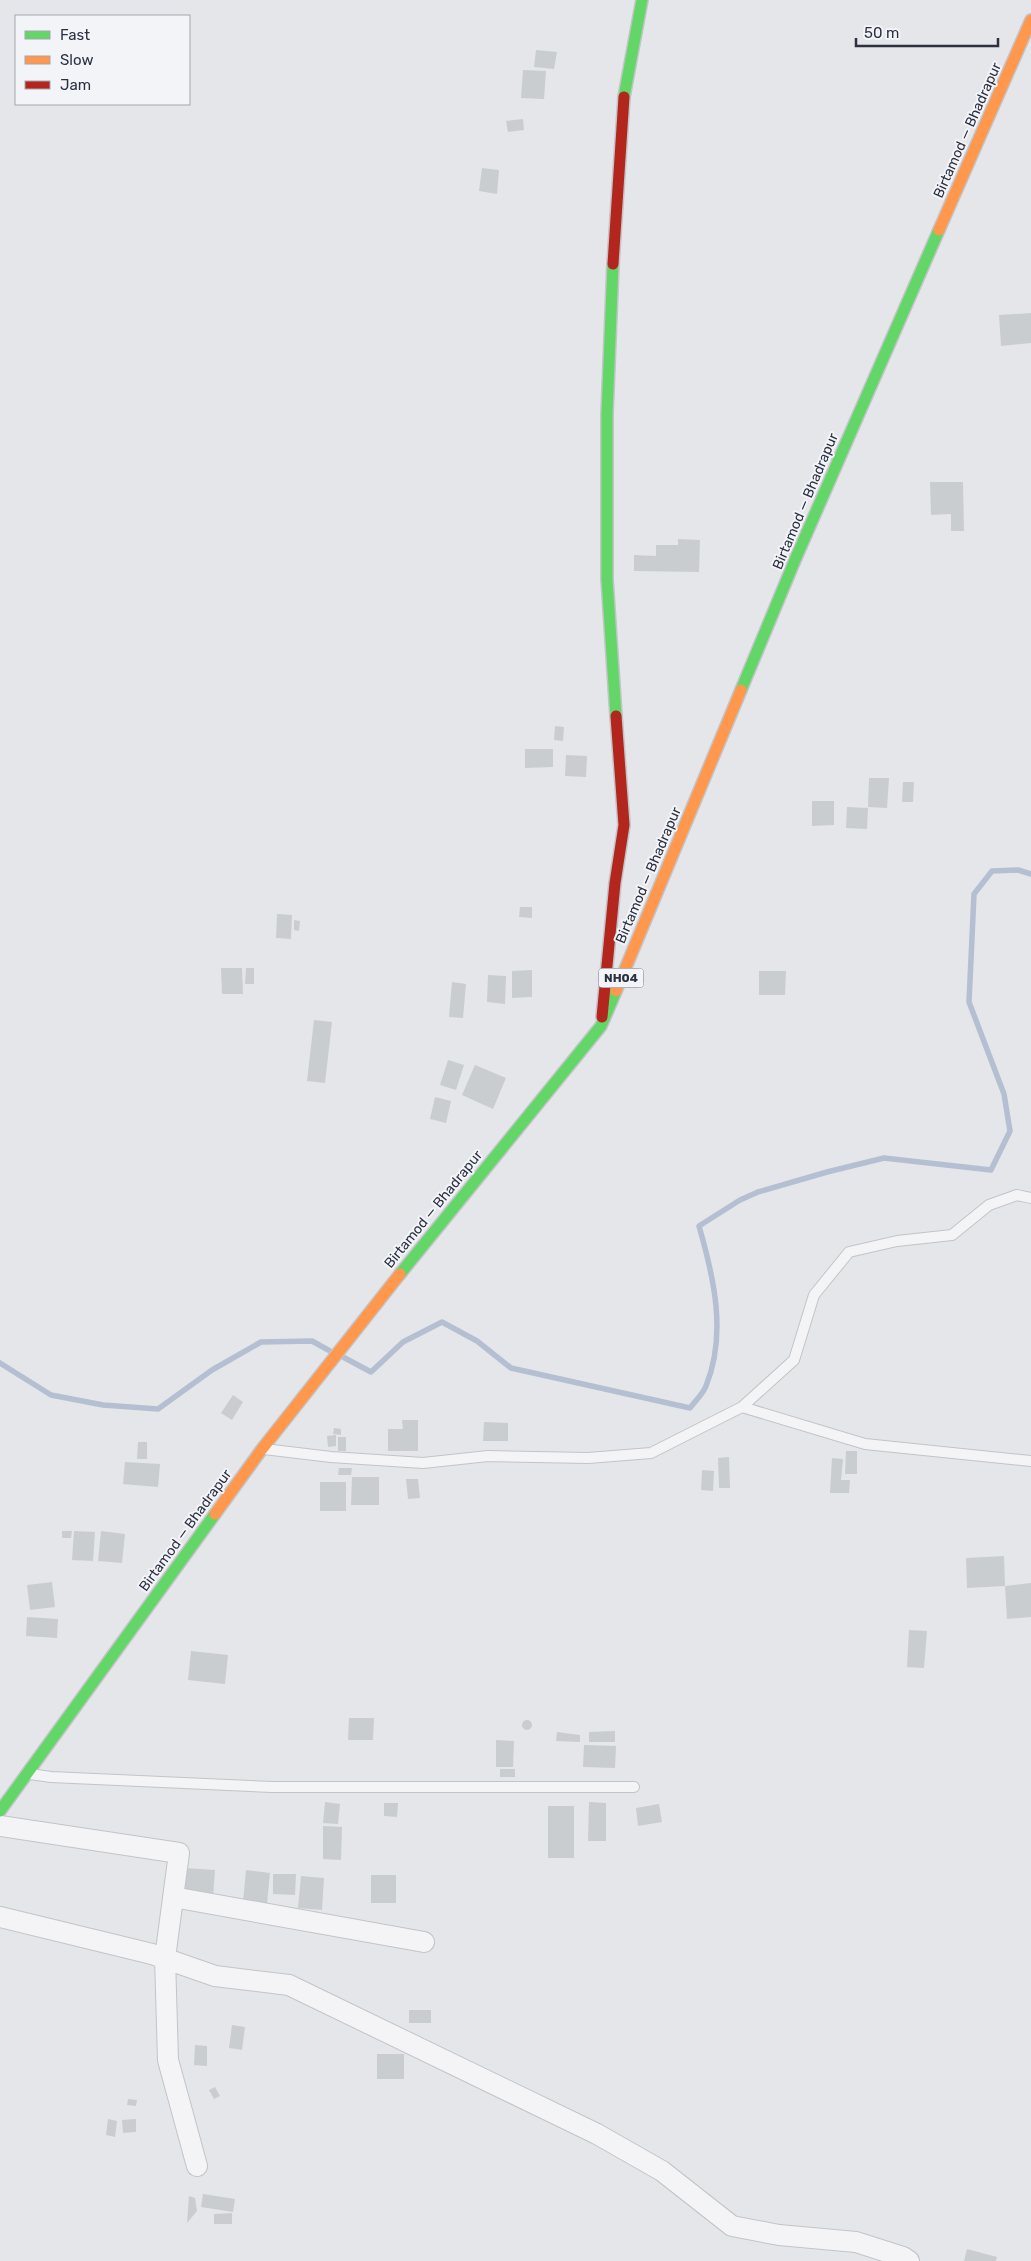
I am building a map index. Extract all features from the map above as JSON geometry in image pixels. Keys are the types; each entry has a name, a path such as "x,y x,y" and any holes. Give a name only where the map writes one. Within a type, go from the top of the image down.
{"main road":[{"path":"601,1026 615,883 624,825 607,579 607,405 616,203 625,85 642,0"},
{"name":"Birtamod — Bhadrapur","path":"0,1811 262,1449 456,1203 601,1026 795,560 1031,20"}],"street":[{"path":"0,1826 179,1853 165,1958 168,2060 197,2166"},
{"path":"173,1897 424,1942"},
{"path":"0,1917 165,1958 215,1976 289,1985 597,2134 662,2171 732,2226 779,2235 856,2242 903,2257 909,2261"}],"lane":[{"path":"262,1449 331,1457 423,1462 488,1456 588,1458 651,1453 742,1407 794,1360 814,1295 849,1252 896,1242 952,1235 989,1205 1017,1195 1031,1198"},
{"path":"742,1407 865,1444 1031,1461"},
{"path":"27,1773 51,1777 272,1787 634,1787"}],"building":[{"path":"536,50 557,52 554,69 534,67"},
{"path":"523,70 546,71 544,99 521,98"},
{"path":"523,119 524,130 508,132 506,121"},
{"path":"482,168 499,170 497,194 479,191"},
{"path":"1031,313 1031,343 1001,346 999,315"},
{"path":"930,482 963,482 964,531 951,531 951,514 931,515"},
{"path":"678,539 700,540 699,572 634,571 634,555 656,556 656,545 678,545"},
{"path":"555,726 564,727 563,741 554,740"},
{"path":"525,749 553,749 553,767 525,768"},
{"path":"566,755 587,756 586,777 565,776"},
{"path":"869,778 889,778 887,808 868,807"},
{"path":"903,782 914,782 913,802 902,802"},
{"path":"812,801 834,801 834,825 812,826"},
{"path":"847,807 868,808 867,829 846,828"},
{"path":"520,907 532,907 532,918 519,917"},
{"path":"277,914 292,915 291,939 276,938"},
{"path":"294,920 300,921 299,931 294,930"},
{"path":"221,968 242,968 243,994 222,994"},
{"path":"246,968 254,968 254,984 245,984"},
{"path":"532,970 532,997 512,998 512,971"},
{"path":"759,971 786,971 785,995 759,995"},
{"path":"488,975 506,976 505,1004 487,1002"},
{"path":"452,982 466,984 463,1018 449,1017"},
{"path":"314,1020 332,1022 325,1083 307,1081"},
{"path":"448,1060 464,1065 456,1090 440,1085"},
{"path":"475,1065 506,1078 493,1109 462,1095"},
{"path":"435,1097 451,1101 446,1123 430,1119"},
{"path":"233,1395 243,1402 232,1420 221,1413"},
{"path":"402,1420 418,1420 418,1451 388,1451 388,1429 403,1429"},
{"path":"484,1422 508,1423 508,1441 483,1441"},
{"path":"334,1428 341,1429 341,1435 333,1434"},
{"path":"336,1435 336,1446 328,1447 327,1436"},
{"path":"338,1437 346,1437 346,1451 338,1451"},
{"path":"138,1442 147,1442 147,1459 137,1459"},
{"path":"846,1451 857,1451 857,1474 845,1474"},
{"path":"729,1457 730,1488 719,1488 718,1458"},
{"path":"832,1458 843,1459 841,1480 850,1480 849,1493 830,1493"},
{"path":"125,1462 160,1464 158,1487 123,1484"},
{"path":"339,1468 352,1468 351,1475 338,1475"},
{"path":"702,1470 714,1471 713,1491 701,1490"},
{"path":"352,1477 379,1477 379,1505 351,1505"},
{"path":"406,1479 418,1479 420,1498 408,1499"},
{"path":"320,1482 346,1482 346,1511 320,1511"},
{"path":"62,1531 72,1531 71,1538 62,1538"},
{"path":"74,1531 95,1532 93,1561 72,1560"},
{"path":"101,1531 125,1534 122,1563 98,1561"},
{"path":"1004,1556 1005,1586 967,1588 966,1558"},
{"path":"52,1582 55,1607 30,1610 27,1585"},
{"path":"1031,1583 1031,1617 1007,1619 1005,1586"},
{"path":"27,1617 58,1619 57,1638 26,1636"},
{"path":"909,1630 927,1631 924,1668 907,1667"},
{"path":"191,1651 228,1655 225,1684 188,1680"},
{"path":"349,1718 374,1718 373,1740 348,1740"},
{"path":"525,1720 529,1720 532,1725 531,1729 525,1730 522,1727 522,1723"},
{"path":"615,1731 615,1742 589,1742 589,1732"},
{"path":"557,1732 580,1735 580,1742 556,1741"},
{"path":"496,1740 514,1741 513,1767 496,1767"},
{"path":"584,1745 616,1746 615,1768 583,1767"},
{"path":"500,1769 515,1769 515,1777 500,1777"},
{"path":"325,1802 340,1804 338,1824 323,1823"},
{"path":"589,1802 606,1803 606,1841 588,1841"},
{"path":"384,1803 398,1803 397,1817 384,1816"},
{"path":"659,1804 662,1822 638,1826 636,1808"},
{"path":"548,1806 574,1806 574,1858 548,1858"},
{"path":"323,1826 342,1827 341,1860 323,1859"},
{"path":"185,1868 215,1870 213,1897 183,1895"},
{"path":"246,1870 270,1873 267,1904 243,1902"},
{"path":"273,1874 296,1874 295,1895 273,1894"},
{"path":"371,1875 396,1875 396,1903 371,1903"},
{"path":"301,1876 324,1878 322,1910 298,1908"},
{"path":"409,2010 431,2010 431,2023 409,2023"},
{"path":"232,2025 245,2027 242,2050 229,2048"},
{"path":"195,2045 207,2046 207,2066 194,2065"},
{"path":"377,2054 404,2054 404,2079 377,2079"},
{"path":"215,2087 220,2096 214,2099 209,2090"},
{"path":"128,2099 137,2100 136,2106 127,2105"},
{"path":"108,2119 117,2121 115,2137 106,2135"},
{"path":"136,2119 136,2132 123,2133 122,2120"},
{"path":"203,2194 235,2199 233,2212 201,2207"},
{"path":"189,2196 195,2198 197,2211 187,2223"},
{"path":"232,2213 232,2224 214,2224 214,2214"},
{"path":"967,2249 997,2257 996,2261 964,2261"}],"waterway":[{"path":"343,1357 371,1372 403,1342 442,1322 477,1341 511,1368 690,1408 706,1386 716,1346 717,1326 713,1286 699,1226 740,1200 758,1192 884,1158 991,1170 1010,1131 1004,1094 969,1002 974,894 992,871 1018,870 1031,874"},
{"path":"0,1363 51,1395 103,1405 158,1409 212,1370 261,1342 312,1341 330,1351"}],"traffic: fast":[{"path":"624,97 642,0"},
{"path":"741,690 795,560 939,230"},
{"path":"613,264 607,414 607,579 616,716"},
{"path":"400,1274 601,1026 616,991"},
{"path":"0,1811 215,1514"}],"traffic: slow":[{"path":"939,230 1031,20"},
{"path":"616,991 741,690"},
{"path":"215,1514 262,1449 400,1274"}],"traffic: jam":[{"path":"613,264 624,97"},
{"path":"602,1017 615,883 624,825 616,716"}]}
